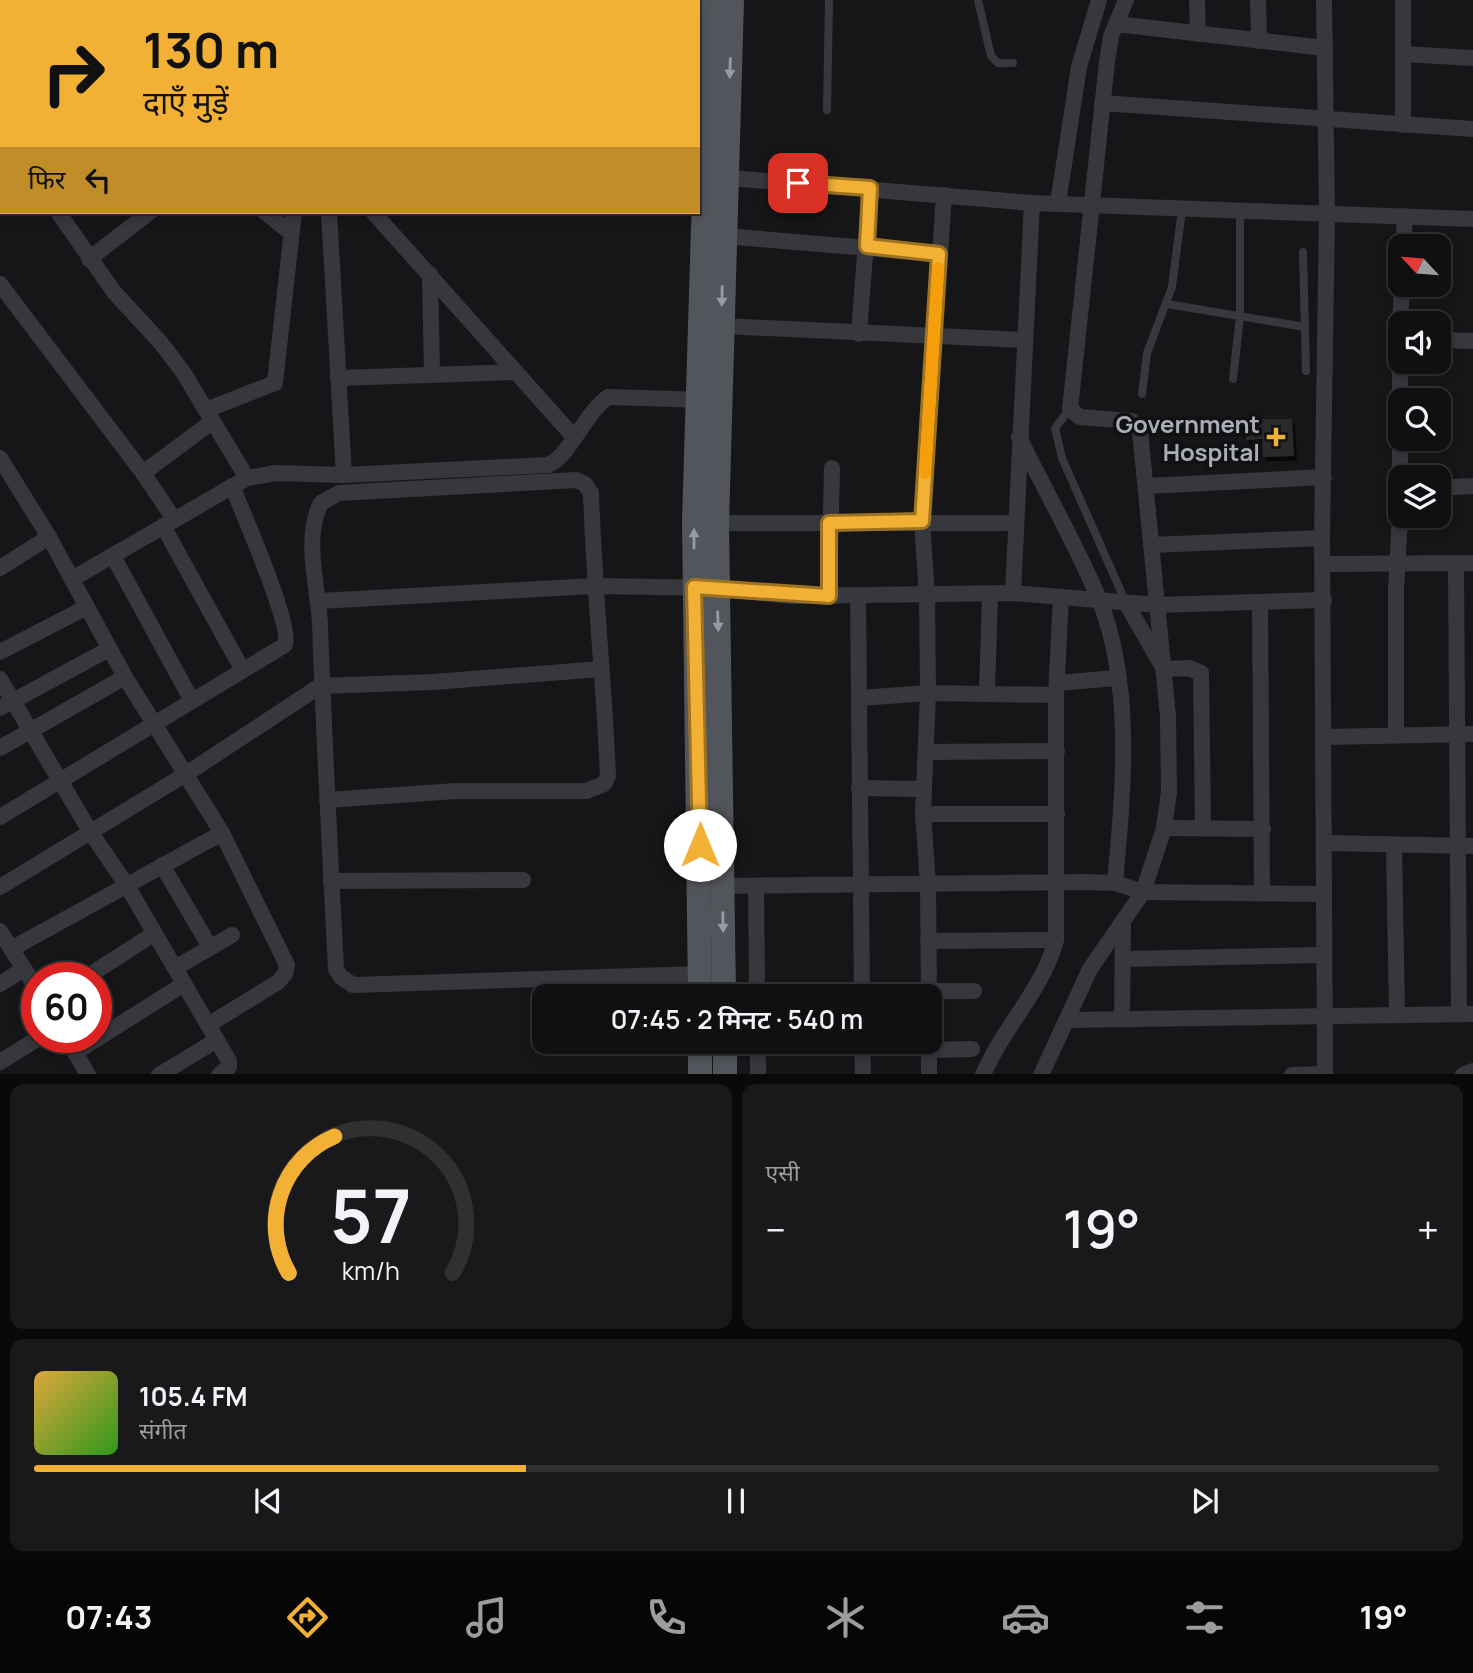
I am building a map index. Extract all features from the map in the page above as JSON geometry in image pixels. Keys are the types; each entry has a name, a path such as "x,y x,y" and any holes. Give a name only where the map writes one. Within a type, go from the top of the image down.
{"main road":[{"path":"706,587 717,523 707,400 722,326 724,236 715,176 703,45 710,0"},
{"path":"723,984 711,886 706,587 707,400 715,176 732,0"},
{"path":"700,984 711,886"},
{"path":"700,1054 700,1074"},
{"path":"725,1054 725,1074"}],"street":[{"path":"1099,0 1080,67 1070,409 1080,418 1126,419 1137,425 1147,486 1170,759 1164,828 1129,888"},
{"path":"1074,204 1102,103 1116,24 1126,0"},
{"path":"1197,0 1198,34"},
{"path":"1258,0 1259,41"},
{"path":"1292,1074 1325,1074 1322,538 1326,214 1324,0"},
{"path":"1402,0 1403,125"},
{"path":"1116,24 1325,48"},
{"path":"1404,54 1473,58"},
{"path":"1102,103 1325,121 1473,129"},
{"path":"715,176 1032,203 1473,219"},
{"path":"859,334 870,188"},
{"path":"929,984 928,884 923,814 928,693 927,595 922,521 944,195"},
{"path":"1013,593 1014,523 1032,203"},
{"path":"59,214 114,292 161,343 210,416 247,478"},
{"path":"89,259 147,214"},
{"path":"267,214 291,233"},
{"path":"143,473 210,416 275,383 294,214"},
{"path":"329,214 344,475"},
{"path":"375,214 573,436"},
{"path":"1404,234 1405,216"},
{"path":"724,236 939,254"},
{"path":"430,274 432,374"},
{"path":"0,284 143,473 242,668"},
{"path":"722,326 1025,340"},
{"path":"1451,340 1473,341"},
{"path":"338,378 515,372"},
{"path":"1400,374 1400,465"},
{"path":"72,579 247,478 276,473 344,475 548,465 561,456 573,436 608,397 707,400"},
{"path":"1019,437 1112,601 1164,669"},
{"path":"0,460 49,537 125,677 222,833 286,965 285,974 278,982 208,1025"},
{"path":"829,596 832,468"},
{"path":"1147,486 1324,477"},
{"path":"327,800 456,791 596,789 604,784 608,776 594,586 591,494 585,484 576,480 339,494 329,497 317,511 313,539 319,601 320,686 336,969 341,977 354,985 532,985"},
{"path":"0,817 242,668 285,645 288,635 281,610 232,486"},
{"path":"1451,487 1473,486"},
{"path":"717,523 1014,523"},
{"path":"1396,735 1396,589 1401,528"},
{"path":"0,568 49,537"},
{"path":"1150,545 1322,538"},
{"path":"113,556 191,699"},
{"path":"1067,1020 1122,1017 1466,1014 1465,563 1323,564"},
{"path":"319,601 594,586 706,587 791,596 1013,593 1157,606 1324,600"},
{"path":"987,693 990,594"},
{"path":"858,597 862,984"},
{"path":"983,1074 1002,1035 1050,962 1056,940 1056,689 1061,597"},
{"path":"1112,601 1121,814 1129,888 1123,922 1122,1017"},
{"path":"1260,604 1262,893"},
{"path":"0,652 86,607"},
{"path":"6,704 109,649"},
{"path":"0,887 186,774 320,686 433,682 601,669"},
{"path":"1164,669 1196,669 1203,679 1203,828"},
{"path":"0,748 125,677"},
{"path":"860,698 1056,689 1117,678"},
{"path":"0,679 6,704 29,730 91,833 126,884 229,1061 229,1067 219,1074"},
{"path":"1324,737 1466,734"},
{"path":"926,752 1058,751"},
{"path":"859,788 924,789"},
{"path":"923,814 1056,814"},
{"path":"1164,828 1263,829"},
{"path":"11,949 222,833"},
{"path":"1325,843 1466,846"},
{"path":"1394,845 1396,1015"},
{"path":"162,865 210,947"},
{"path":"331,881 523,880"},
{"path":"711,886 1055,882 1129,888 1324,894"},
{"path":"756,886 757,984"},
{"path":"1041,1074 1090,969 1123,922"},
{"path":"0,931 21,968"},
{"path":"110,962 155,933"},
{"path":"175,968 232,935"},
{"path":"928,942 1056,940"},
{"path":"1124,959 1324,956"},
{"path":"0,984 21,971"},
{"path":"112,1029 184,984"},
{"path":"942,992 974,991"},
{"path":"159,1074 217,1040"},
{"path":"942,1047 972,1049"},
{"path":"0,1062 21,1049"},
{"path":"77,1053 88,1074"},
{"path":"758,1054 758,1074"},
{"path":"862,1054 863,1074"},
{"path":"929,1054 929,1074"},
{"path":"1463,1074 1473,1071"}],"lane":[{"path":"827,110 829,0"},
{"path":"978,0 990,57 998,63 1013,63"},
{"path":"1142,394 1147,353 1167,304 1182,209"},
{"path":"1233,379 1240,316 1240,211"},
{"path":"1303,252 1306,371"},
{"path":"1167,304 1305,327"},
{"path":"1070,409 1055,428 1062,458 1112,601"}],"building":[{"path":"1241,419 1292,419 1294,456 1263,457 1262,439 1246,440 1246,433 1241,433"}],"slow traffic":[{"path":"925,473 936,336 938,268"}],"place":[{"name":"Government Hospital","path":"1276,437"}],"route":[{"path":"700,845 694,587 791,596 829,596 829,523 922,521 936,336 939,254 867,246 870,188 798,183"}]}
